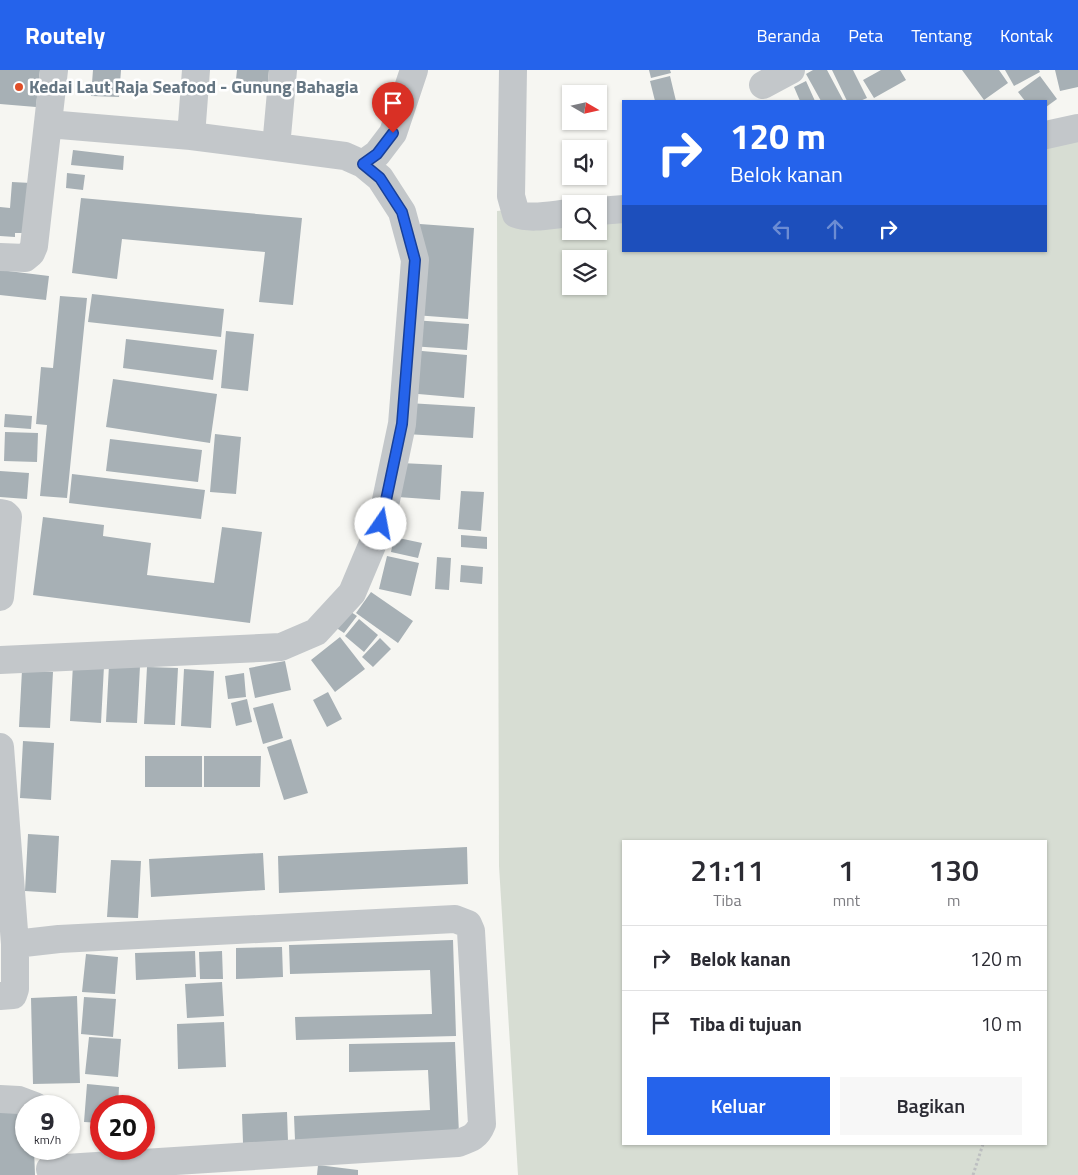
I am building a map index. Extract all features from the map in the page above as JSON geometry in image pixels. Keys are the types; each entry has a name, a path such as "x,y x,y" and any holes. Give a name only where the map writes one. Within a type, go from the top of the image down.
{"street":[{"path":"0,257 25,258 31,253 54,70"},
{"path":"191,136 196,70"},
{"path":"276,147 283,70"},
{"path":"363,164 377,154 393,133 414,70"},
{"path":"513,70 512,205 516,214 520,215 562,214"},
{"path":"763,86 791,70"},
{"path":"0,660 281,647 316,632 352,593 381,524 402,424 415,260 402,212 380,178 363,164 345,156 191,136 48,124"},
{"path":"1047,136 1078,128"},
{"path":"607,210 622,209"},
{"path":"0,514 5,514 8,517 0,597"},
{"path":"0,747 15,944 14,993 11,996 0,996"},
{"path":"15,944 59,939 455,919 468,924 472,931 482,1124 479,1132 472,1138 458,1143 49,1164"},
{"path":"0,1099 15,1100"}],"path":[{"path":"973,1175 983,1145"}],"shaded area":[{"path":"1078,133 1078,1175 518,1175 499,866 497,211 562,204 562,240 607,240 607,200 622,198 622,252 1047,252 1047,139"}],"building":[{"name":"Kedai Laut Raja Seafood - Gunung Bahagia","path":"0,70 40,70 36,107 0,104"},
{"path":"93,70 121,70 119,97 91,96"},
{"path":"237,70 269,70 267,92 235,89"},
{"path":"649,70 670,70 671,73 651,78"},
{"path":"813,70 827,70 843,100 820,100 806,74"},
{"path":"832,70 853,70 867,98 862,100 847,100"},
{"path":"881,70 900,70 906,80 874,98 863,80"},
{"path":"962,70 999,70 1008,83 984,100"},
{"path":"1005,70 1039,70 1040,72 1014,86"},
{"path":"1055,70 1078,70 1078,87 1060,91"},
{"path":"670,76 676,100 655,100 650,81"},
{"path":"1040,76 1057,99 1047,106 1047,100 1024,100 1018,92"},
{"path":"806,81 815,100 800,100 794,87"},
{"path":"73,150 124,156 123,170 71,165"},
{"path":"67,173 85,175 83,190 66,188"},
{"path":"12,182 31,183 27,233 15,233 15,237 0,236 0,207 10,208"},
{"path":"81,198 302,218 293,305 259,302 265,252 122,239 117,279 72,273"},
{"path":"420,224 474,228 468,319 414,315"},
{"path":"0,270 49,276 46,300 0,295"},
{"path":"92,294 224,309 221,337 88,322"},
{"path":"60,296 87,298 67,498 40,496 47,425 36,424 41,367 53,368"},
{"path":"413,320 469,324 467,350 411,346"},
{"path":"226,331 254,334 248,391 221,388"},
{"path":"126,339 217,350 213,380 123,368"},
{"path":"411,350 467,355 464,398 407,393"},
{"path":"113,379 217,394 210,443 106,427"},
{"path":"408,403 475,407 473,438 406,434"},
{"path":"5,414 32,416 31,429 4,427"},
{"path":"5,432 38,433 37,462 4,461"},
{"path":"215,434 241,437 236,494 210,492"},
{"path":"110,439 202,450 198,482 106,471"},
{"path":"401,463 442,465 440,500 398,497"},
{"path":"0,471 29,473 27,499 0,497"},
{"path":"72,474 205,490 201,519 69,503"},
{"path":"461,491 484,492 481,531 458,529"},
{"path":"43,517 104,525 103,536 151,543 147,575 214,583 222,527 262,532 250,623 33,595"},
{"path":"461,535 487,537 487,549 461,547"},
{"path":"394,537 422,543 418,558 391,552"},
{"path":"387,556 419,563 411,596 379,589"},
{"path":"437,557 451,558 449,590 435,589"},
{"path":"461,565 483,567 482,584 460,582"},
{"path":"371,592 413,621 398,643 356,613"},
{"path":"348,610 357,616 344,633 335,627"},
{"path":"359,619 378,635 364,652 345,636"},
{"path":"340,637 365,669 335,692 311,660"},
{"path":"380,638 391,649 373,667 362,657"},
{"path":"285,661 291,690 255,698 249,668"},
{"path":"73,664 104,666 101,723 70,721"},
{"path":"109,665 140,666 137,723 106,722"},
{"path":"147,667 178,668 175,725 144,724"},
{"path":"184,669 214,671 211,728 181,726"},
{"path":"22,670 53,672 50,728 19,727"},
{"path":"244,673 246,697 228,699 225,676"},
{"path":"328,692 342,719 327,727 313,700"},
{"path":"247,699 252,722 236,726 231,703"},
{"path":"273,703 283,738 263,744 253,708"},
{"path":"291,739 308,793 284,800 267,747"},
{"path":"23,741 54,743 51,800 20,798"},
{"path":"145,756 202,756 202,787 145,787"},
{"path":"204,756 261,756 260,787 204,787"},
{"path":"28,834 59,836 56,893 25,891"},
{"path":"467,847 468,884 279,893 278,856"},
{"path":"263,853 265,890 151,897 149,859"},
{"path":"111,860 141,861 138,918 107,917"},
{"path":"453,940 456,1036 296,1040 295,1017 432,1014 430,970 290,974 289,945"},
{"path":"282,947 283,977 236,979 236,948"},
{"path":"195,951 196,977 136,980 135,953"},
{"path":"222,951 223,979 200,979 199,952"},
{"path":"86,954 118,957 115,994 82,992"},
{"path":"222,982 224,1016 187,1018 185,984"},
{"path":"77,996 80,1083 33,1084 31,998"},
{"path":"84,997 116,999 113,1037 81,1034"},
{"path":"224,1022 226,1067 178,1069 177,1024"},
{"path":"89,1037 121,1039 118,1077 85,1074"},
{"path":"455,1042 459,1134 295,1140 294,1116 430,1110 428,1070 349,1072 349,1044"},
{"path":"87,1084 119,1087 119,1095 90,1095 90,1122 84,1122"},
{"path":"15,1110 15,1160 34,1160 35,1175 0,1175 0,1111"},
{"path":"287,1112 288,1141 243,1143 242,1114"},
{"path":"318,1165 358,1170 358,1175 317,1175"}],"place":[{"name":"Kedai Laut Raja Seafood - Gunung Bahagia","path":"19,87"}],"route":[{"path":"381,524 402,424 415,260 402,212 380,178 363,164 377,154 393,133"}]}
